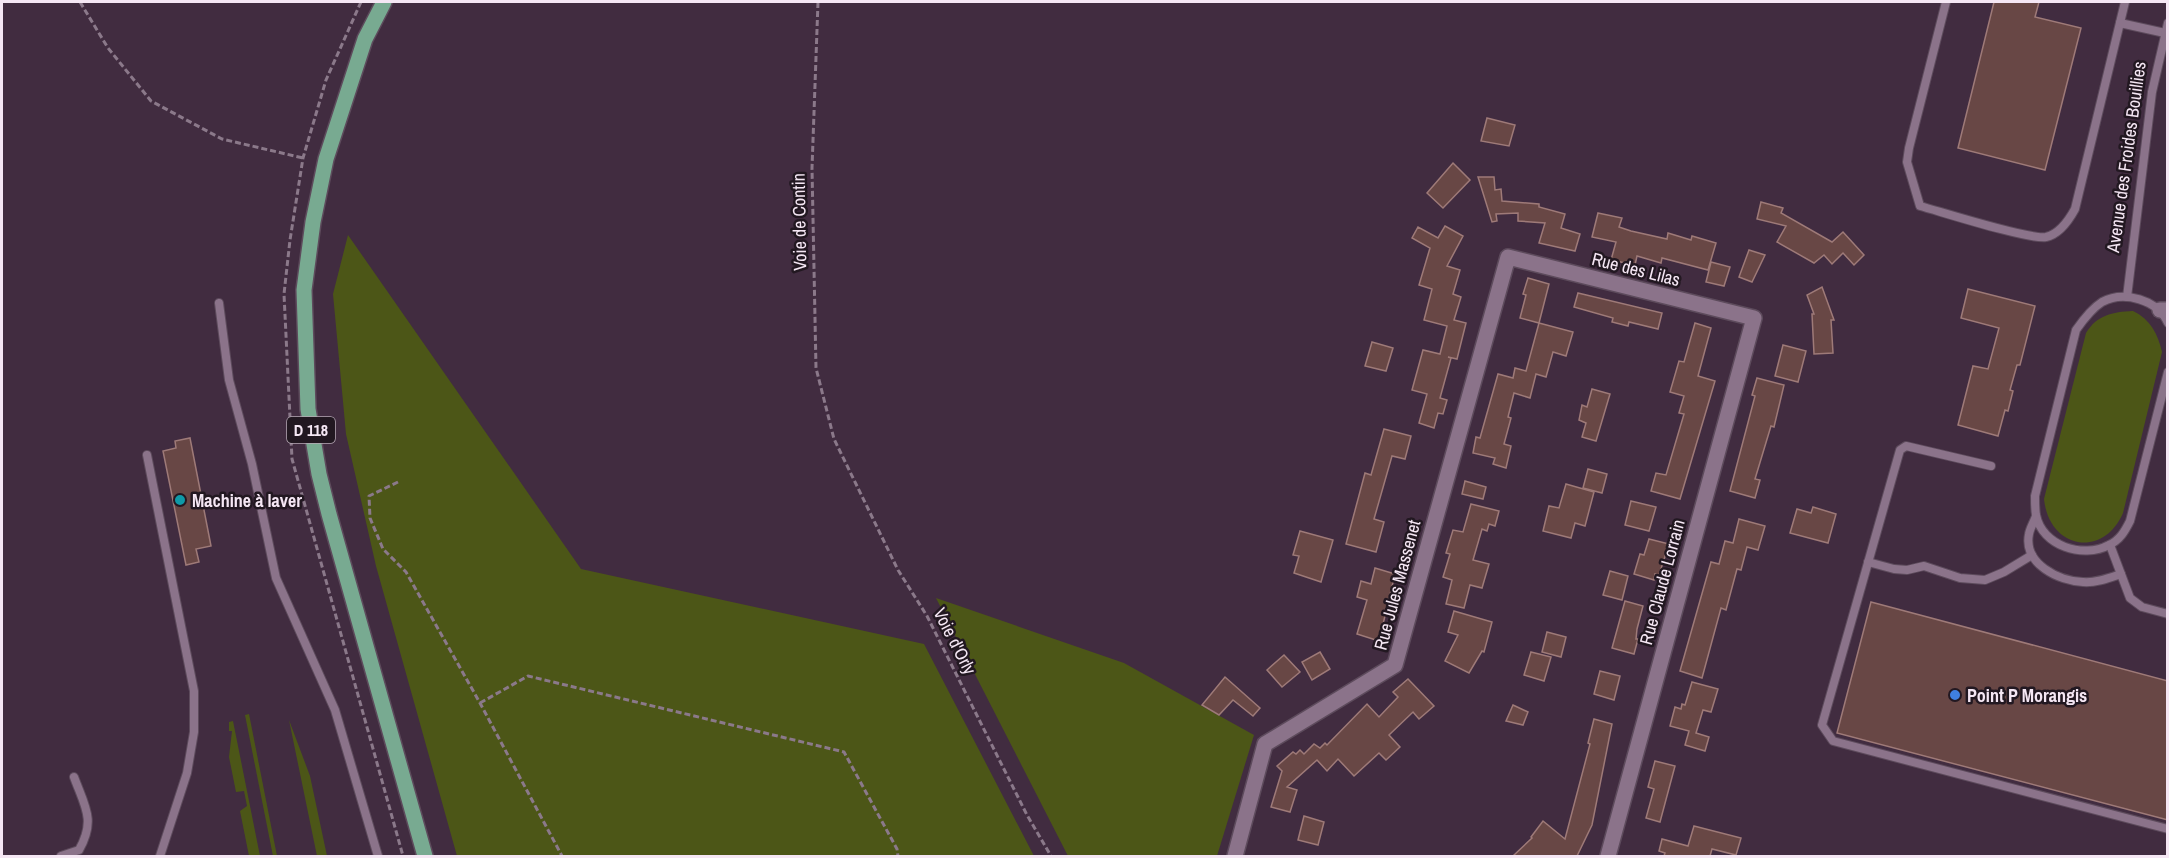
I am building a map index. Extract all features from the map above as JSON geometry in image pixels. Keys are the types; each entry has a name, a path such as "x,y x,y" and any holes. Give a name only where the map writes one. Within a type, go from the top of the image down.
{"main road":[{"name":"D 118","path":"384,2 365,39 326,159 313,222 304,290 308,409 319,474 329,514 424,856"}],"street":[{"name":"Rue des Lilas","path":"1508,257 1754,318"},
{"name":"Rue Jules Massenet","path":"1235,856 1265,744 1395,665 1508,257"},
{"name":"Rue Claude Lorrain","path":"1608,856 1754,318"}],"lane":[{"path":"1946,2 1907,162 1920,206 2025,234 2046,237 2065,226 2076,209 2125,2"},
{"path":"2120,23 2165,33"},
{"name":"Avenue des Froides Bouillies","path":"2127,297 2152,92 2168,23"},
{"path":"2165,314 2145,301 2127,297 2115,298 2102,302 2085,317 2076,330 2035,496 2036,516 2044,532 2056,543 2070,550 2083,552 2110,545 2121,536 2130,521 2168,372"},
{"path":"219,303 230,380 252,464 276,578 335,710 378,856"},
{"path":"1991,466 1906,446 1900,450 1822,725 1833,741 2168,829"},
{"path":"147,454 194,692 194,732 187,773 160,856"},
{"path":"2036,516 2028,536 2032,555 2040,566 2059,577 2083,582 2102,580 2121,574"},
{"path":"2110,545 2130,598 2142,607 2168,614"},
{"path":"1868,562 1907,570 1924,566 1960,578 1985,580 2004,572 2032,555"},
{"path":"61,856 79,850 87,835 88,816 74,777"}],"path":[{"path":"80,2 108,48 151,101 222,139 303,158 326,80 361,2"},
{"name":"Voie de Contin","path":"818,2 812,168 816,369 834,439"},
{"name":"Voie d'Orly","path":"834,439 898,570 927,616 1051,856"},
{"path":"398,482 369,496 370,518 383,549 406,572 562,856"},
{"path":"480,703 528,676 844,752 897,849 898,856"}],"green space":[{"path":"348,235 581,569 924,644 1034,856 457,856 376,566 346,434 333,294"},
{"path":"2133,311 2144,318 2152,328 2162,352 2123,513 2114,528 2103,537 2091,542 2078,542 2066,538 2056,529 2048,516 2044,499 2086,333 2100,318 2118,312"},
{"path":"936,598 1124,663 1254,735 1217,856 1068,856"},
{"path":"249,714 277,856 273,856 245,715"},
{"path":"289,720 310,776 327,856 317,856"},
{"path":"233,721 260,856 249,856 240,811 247,806 244,791 236,792 229,757 232,731 229,731 229,722"}],"building":[{"path":"1994,2 2039,2 2035,17 2081,28 2045,170 1958,148"},
{"path":"1487,118 1515,125 1509,146 1481,141"},
{"path":"1453,163 1470,180 1443,208 1427,193"},
{"path":"1478,177 1494,177 1495,190 1501,189 1502,201 1539,204 1539,207 1565,214 1561,228 1580,234 1575,251 1539,243 1545,223 1518,221 1518,213 1496,214 1497,221 1492,222"},
{"path":"1761,202 1783,208 1781,213 1832,242 1843,232 1864,255 1854,265 1843,253 1832,264 1824,255 1814,263 1777,242 1786,226 1757,219"},
{"path":"1598,213 1622,218 1619,227 1631,231 1667,239 1668,233 1691,240 1692,236 1716,243 1708,270 1662,258 1661,263 1637,256 1635,265 1611,260 1616,242 1592,237"},
{"path":"1445,226 1463,236 1447,266 1460,270 1453,294 1461,297 1454,320 1466,323 1457,359 1448,357 1451,358 1440,398 1447,400 1443,414 1438,413 1434,428 1419,423 1427,394 1412,390 1423,350 1440,354 1447,326 1424,320 1432,289 1419,285 1430,248 1412,238 1418,227 1438,238"},
{"path":"1749,250 1765,255 1752,282 1739,277"},
{"path":"1711,262 1730,267 1724,286 1706,282"},
{"path":"1528,278 1549,284 1539,323 1520,318"},
{"path":"1822,287 1834,320 1831,320 1833,353 1814,354 1812,314 1814,314 1807,295"},
{"path":"1968,289 2035,306 2020,365 2017,365 2010,390 2013,391 2008,411 2005,410 1998,436 1958,425 1973,366 1988,369 1999,328 1961,318"},
{"path":"1578,293 1662,313 1658,329 1629,322 1628,326 1612,322 1613,318 1574,307"},
{"path":"1539,323 1573,332 1566,356 1553,352 1546,377 1536,374 1530,398 1514,393 1508,417 1511,418 1504,444 1511,446 1506,468 1493,464 1495,458 1473,453 1476,437 1480,438 1498,374 1513,378 1515,368 1526,371"},
{"path":"1695,323 1711,328 1698,376 1715,381 1680,499 1651,491 1656,473 1666,475 1684,414 1679,413 1684,396 1670,392 1679,361 1684,362"},
{"path":"1372,342 1393,348 1386,371 1365,366"},
{"path":"1783,345 1806,351 1798,382 1775,376"},
{"path":"1757,378 1784,385 1774,427 1771,426 1755,479 1760,480 1755,498 1730,491 1755,396 1752,395"},
{"path":"1592,389 1610,394 1596,441 1582,437 1586,423 1579,420 1582,405 1587,407"},
{"path":"1384,429 1411,436 1405,459 1392,456 1374,519 1384,522 1376,552 1346,544 1365,473 1371,475"},
{"path":"190,438 211,546 196,549 199,562 186,565 163,451 176,448 175,441"},
{"path":"1588,469 1607,474 1602,493 1583,488"},
{"path":"1465,481 1486,487 1483,499 1462,494"},
{"path":"1566,484 1594,492 1585,526 1575,523 1571,538 1543,531 1549,506 1559,508"},
{"path":"1631,501 1656,507 1649,531 1625,525"},
{"path":"1471,504 1499,511 1495,526 1489,524 1487,531 1482,529 1473,560 1489,564 1482,588 1470,585 1464,608 1446,604 1452,580 1443,577 1450,554 1446,553 1453,530 1463,532"},
{"path":"1813,507 1836,514 1828,543 1790,533 1797,509 1811,513"},
{"path":"1739,519 1765,526 1758,550 1747,547 1741,570 1737,569 1726,610 1721,608 1702,678 1680,671 1711,562 1719,564 1725,541 1733,543"},
{"path":"1300,531 1333,540 1321,582 1294,573 1299,556 1293,555"},
{"path":"1649,539 1669,544 1659,575 1655,574 1654,580 1634,574 1640,554 1644,555"},
{"path":"1375,568 1395,574 1379,641 1357,634 1367,600 1357,597 1361,581 1371,584"},
{"path":"1610,571 1628,576 1622,600 1603,595"},
{"path":"1625,601 1643,606 1634,654 1612,648"},
{"path":"1871,602 2168,681 2168,820 1837,733"},
{"path":"1454,611 1492,622 1484,652 1482,651 1469,673 1445,661 1458,635 1448,632"},
{"path":"1547,632 1566,637 1561,657 1542,652"},
{"path":"1320,652 1330,669 1312,680 1302,662"},
{"path":"1531,652 1551,657 1544,681 1524,675"},
{"path":"1284,655 1300,672 1282,687 1267,670"},
{"path":"1600,671 1620,676 1614,700 1594,694"},
{"path":"1225,677 1260,708 1253,716 1233,700 1219,715 1202,705"},
{"path":"1408,679 1434,706 1419,719 1413,712 1389,735 1400,747 1386,760 1379,753 1354,776 1338,759 1327,771 1317,760 1287,787 1297,790 1290,812 1271,807 1282,771 1277,766 1293,752 1296,754 1300,750 1304,754 1314,744 1320,748 1325,743 1327,745 1367,704 1379,717 1398,697 1393,692"},
{"path":"1692,682 1718,689 1711,712 1703,710 1696,733 1709,737 1705,751 1685,745 1689,731 1670,726 1675,707 1681,709 1682,704 1685,705"},
{"path":"1513,705 1528,712 1523,725 1506,721"},
{"path":"1594,719 1612,724 1592,825 1577,856 1513,856 1532,838 1543,821 1565,839 1590,744 1588,743"},
{"path":"1655,761 1675,766 1660,822 1646,818 1654,789 1648,787"},
{"path":"1304,816 1324,822 1318,845 1298,840"},
{"path":"1694,826 1741,838 1736,855 1712,849 1710,856 1664,856 1665,853 1659,851 1662,839 1688,846"}],"place":[{"name":"Machine à laver","path":"180,500"},
{"name":"Point P Morangis","path":"1955,695"}]}
